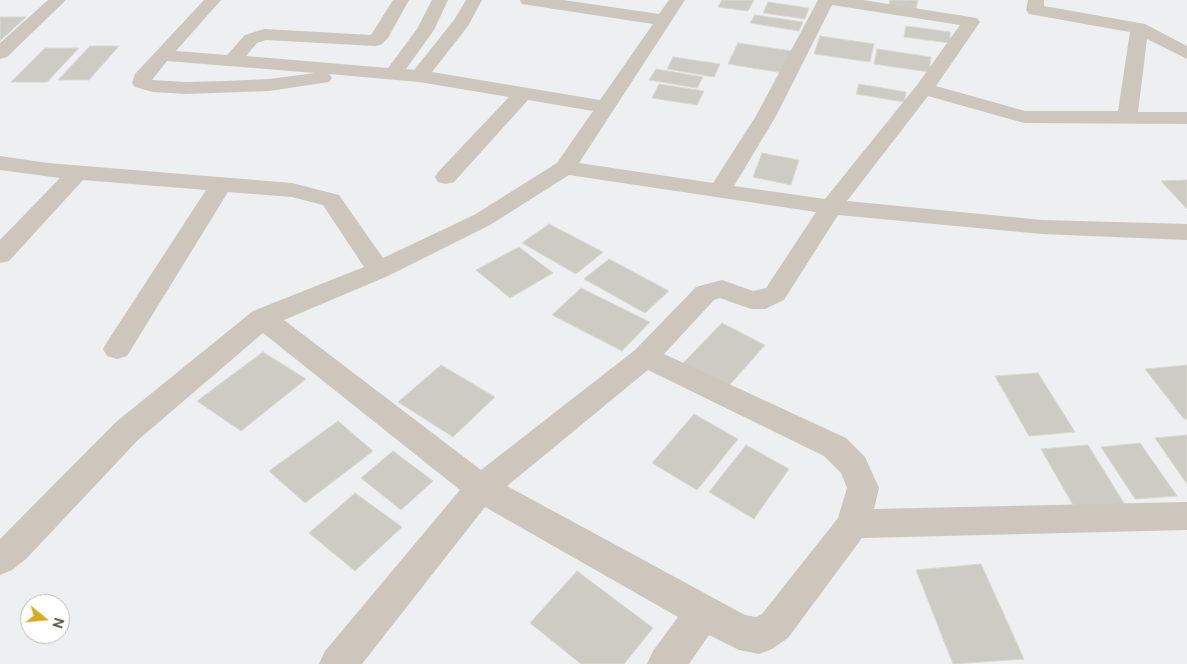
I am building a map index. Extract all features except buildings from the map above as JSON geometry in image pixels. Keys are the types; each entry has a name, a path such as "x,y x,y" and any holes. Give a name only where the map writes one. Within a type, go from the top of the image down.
{"street":[{"path":"53,0 58,0"},
{"path":"0,53 58,0"},
{"path":"213,0 142,78 142,83 153,86 186,88 269,85 368,71"},
{"path":"233,59 250,39 264,34 375,41 380,38 401,0"},
{"path":"393,74 425,30 440,0"},
{"path":"419,76 462,22 474,0"},
{"path":"5,552 127,431 263,318 379,270 482,220 565,168 670,10 528,0"},
{"path":"719,191 766,116 826,0"},
{"path":"338,664 481,488 645,357 704,293 722,289 752,300 765,300 775,294 830,207 924,89 971,22 830,0"},
{"path":"1036,0 1035,10 1139,28 1187,53"},
{"path":"1127,118 1139,28"},
{"path":"162,55 233,59 419,76 607,107"},
{"path":"924,89 1024,117 1187,118"},
{"path":"446,178 523,94"},
{"path":"0,163 78,172 292,190 331,200 379,270"},
{"path":"565,168 830,207 1042,227 1187,232"},
{"path":"0,255 78,172"},
{"path":"117,349 221,184"},
{"path":"263,318 481,488 703,613 739,632 759,636 775,626 853,524 863,488 854,466 835,447 645,357"},
{"path":"853,524 1187,516"},
{"path":"666,664 703,613"}]}
